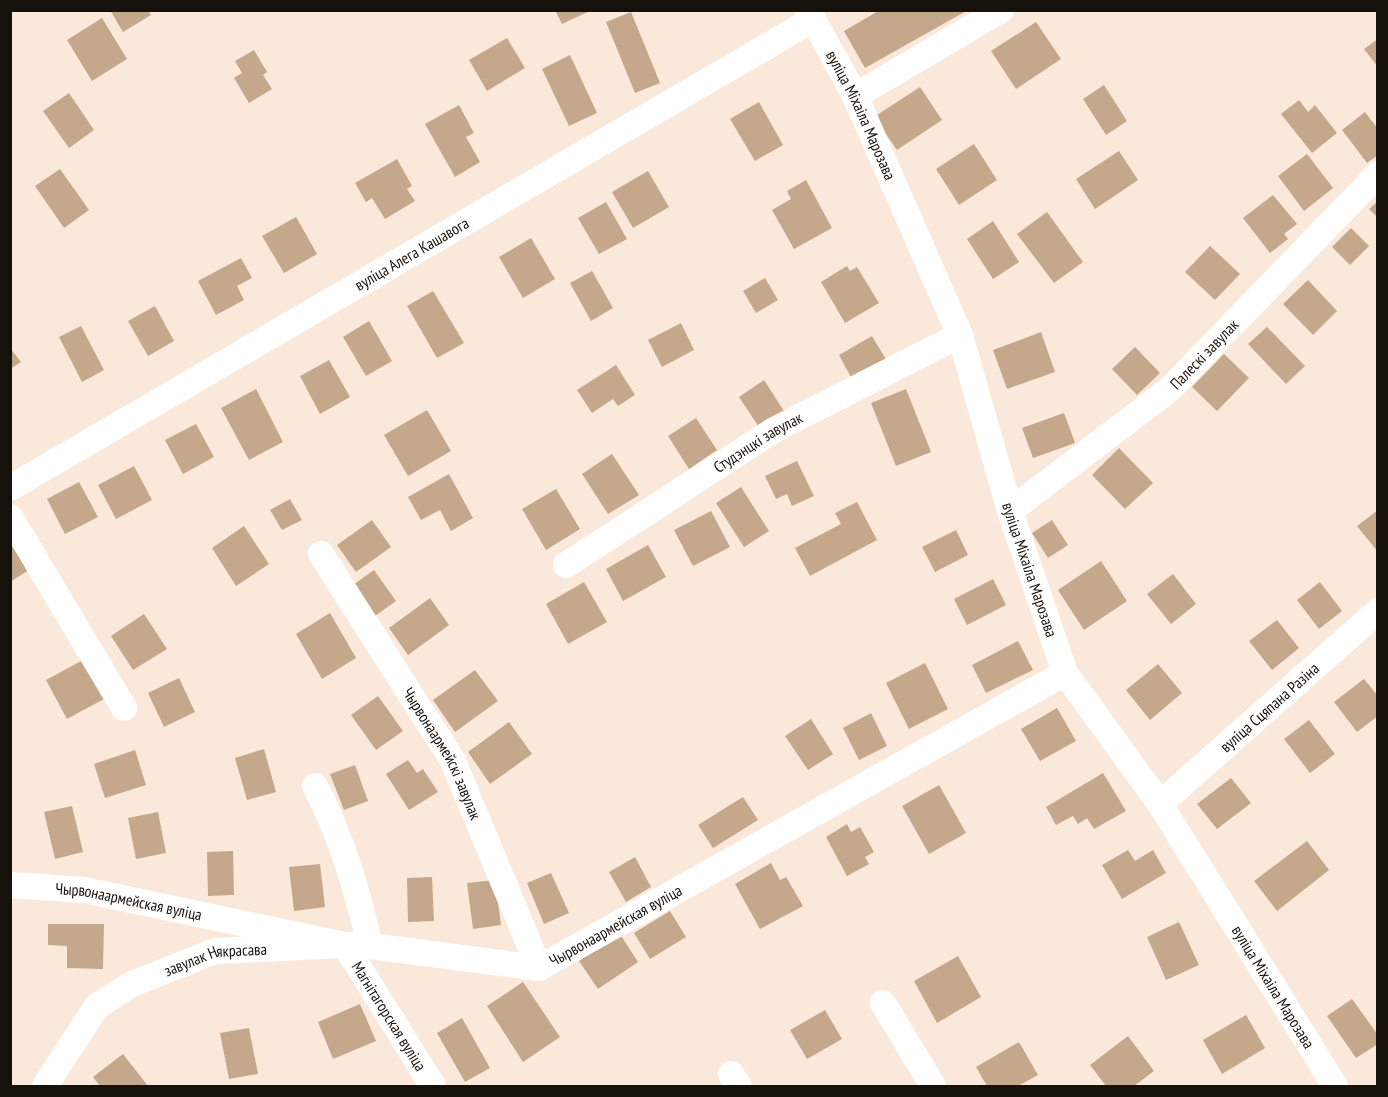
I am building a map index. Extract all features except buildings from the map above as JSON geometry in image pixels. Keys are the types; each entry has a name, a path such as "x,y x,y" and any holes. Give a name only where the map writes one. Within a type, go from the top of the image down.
{"street":[{"path":"855,96 1001,10"},
{"name":"вуліца Міхаіла Марозава","path":"810,15 855,96 960,335 1010,511 1065,673 1160,804 1335,1086"},
{"name":"вуліца Алега Кашавога","path":"10,488 810,15"},
{"name":"Палескі завулак","path":"1010,511 1170,389 1377,174"},
{"name":"Студэнцкі завулак","path":"566,565 774,430 960,335"},
{"path":"10,517 124,708"},
{"name":"Чырвонаармейскі завулак","path":"321,554 453,761 539,968"},
{"name":"вуліца Сцяпана Разіна","path":"1160,804 1377,611"},
{"name":"Чырвонаармейская вуліца","path":"10,885 84,890 357,945 539,968 1065,673"},
{"name":"Магнітагорская вуліца","path":"315,786 332,817 356,888 357,945 433,1086"},
{"name":"завулак Някрасава","path":"26,1086 96,1007 130,985 215,951 357,945"},
{"path":"883,1003 933,1086"},
{"name":"завулак Някрасава","path":"45,1086 96,1007"}]}
